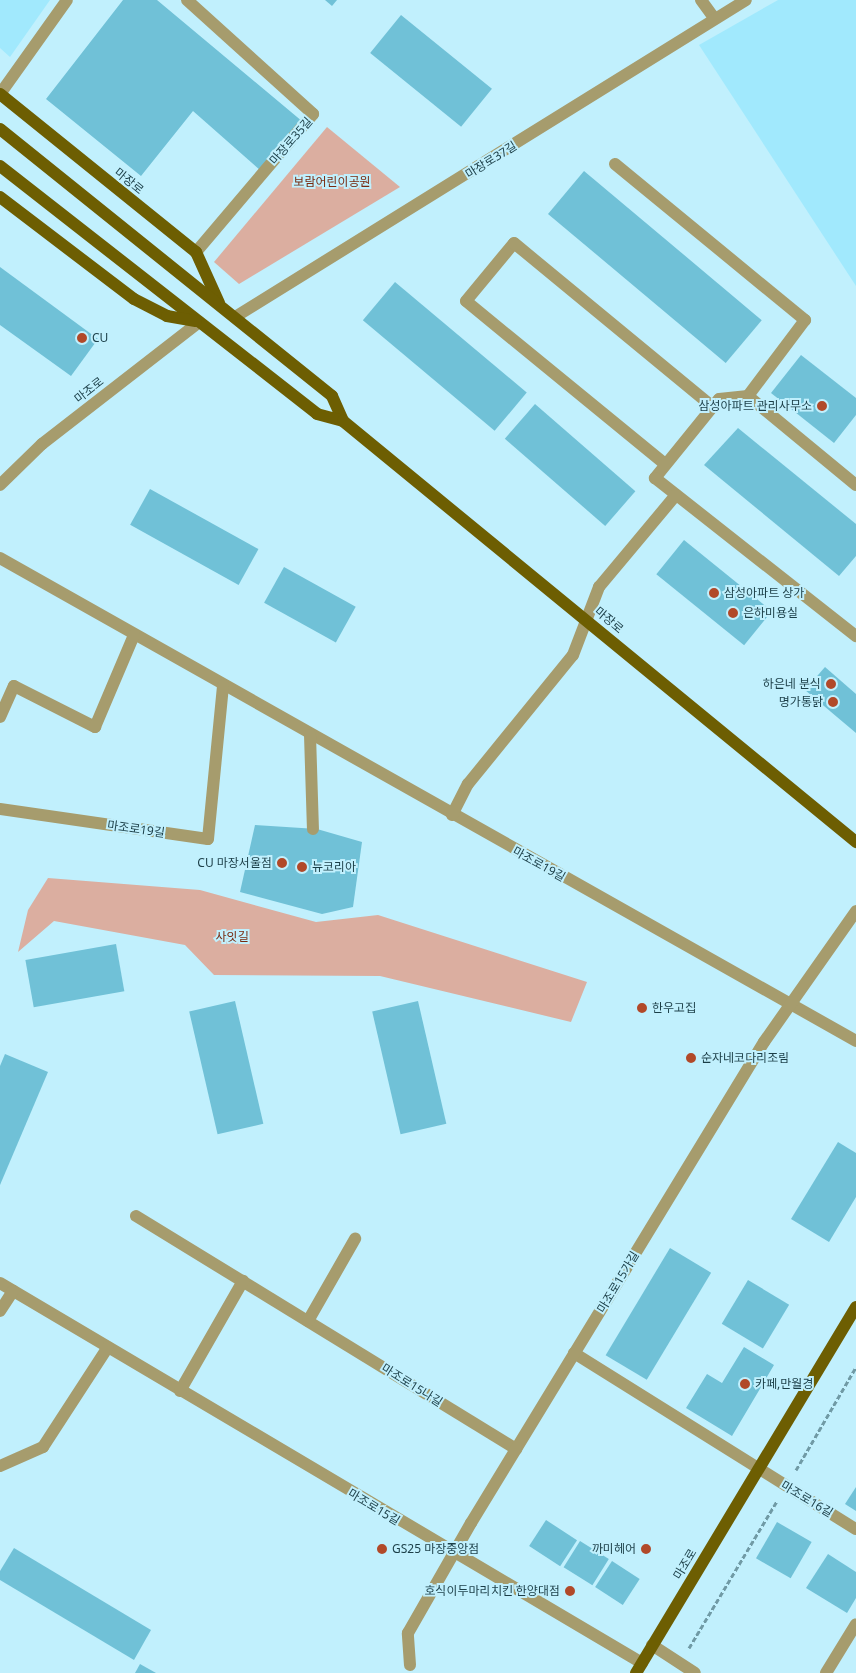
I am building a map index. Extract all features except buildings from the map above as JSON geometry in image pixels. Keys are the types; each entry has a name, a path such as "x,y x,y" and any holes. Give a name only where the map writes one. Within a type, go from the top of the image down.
{"main road":[{"name":"마장로","path":"0,94 196,252 220,305"},
{"name":"마장로","path":"0,128 332,396 343,422"},
{"name":"마장로","path":"0,166 317,414 343,422 588,620 856,842"},
{"name":"마장로","path":"0,197 134,299 167,316 199,322"},
{"name":"마조로","path":"639,1668 856,1307"}],"street":[{"path":"0,94 67,0"},
{"name":"마장로35길","path":"186,0 314,114 196,252"},
{"path":"701,0 714,18"},
{"name":"마장로37길","path":"235,317 714,18 746,0"},
{"path":"615,164 805,320 748,396"},
{"path":"665,464 466,301 508,250 514,243 713,407"},
{"name":"마조로","path":"0,485 42,444 199,322"},
{"path":"856,485 748,396 719,399 655,478 856,636"},
{"path":"452,815 468,784 573,655 599,588 676,495"},
{"name":"마조로19길","path":"0,558 788,1005 856,1041"},
{"path":"0,718 14,686 95,727 134,635"},
{"name":"마조로19길","path":"0,809 208,839 223,686"},
{"path":"310,735 313,829"},
{"name":"마조로15가길","path":"410,1665 408,1633 453,1554 788,1005 856,911"},
{"name":"마조로15나길","path":"136,1216 516,1449"},
{"path":"308,1321 355,1239"},
{"path":"180,1391 243,1282"},
{"name":"마조로15길","path":"0,1283 453,1554 639,1668"},
{"path":"0,1312 13,1291"},
{"path":"0,1466 43,1447 108,1347"},
{"path":"574,1353 758,1470"},
{"name":"마조로16길","path":"758,1470 856,1529"},
{"path":"826,1673 856,1624"},
{"path":"652,1645 695,1673"}],"path":[{"path":"680,1664 856,1367"}],"shaded area":[{"path":"0,0 50,0 10,57 0,48"},
{"path":"778,0 856,0 856,286 699,45"}],"green space":[{"name":"보람어린이공원","path":"327,127 400,187 239,284 214,262"},
{"name":"사잇길","path":"48,878 200,890 316,922 378,915 587,982 571,1022 380,976 214,975 185,945 54,921 18,952 28,910"}],"place":[{"name":"CU","path":"82,338"},
{"name":"삼성아파트 관리사무소","path":"822,406"},
{"name":"삼성아파트 상가","path":"714,593"},
{"name":"은하미용실","path":"733,613"},
{"name":"하은네 분식","path":"831,684"},
{"name":"명가통닭","path":"833,702"},
{"name":"CU 마장서울점","path":"282,863"},
{"name":"뉴코리아","path":"302,867"},
{"name":"한우고집","path":"642,1008"},
{"name":"순자네코다리조림","path":"691,1058"},
{"name":"카페,만월경","path":"745,1384"},
{"name":"GS25 마장중앙점","path":"382,1549"},
{"name":"까미헤어","path":"646,1549"},
{"name":"호식이두마리치킨 한양대점","path":"570,1591"}]}
